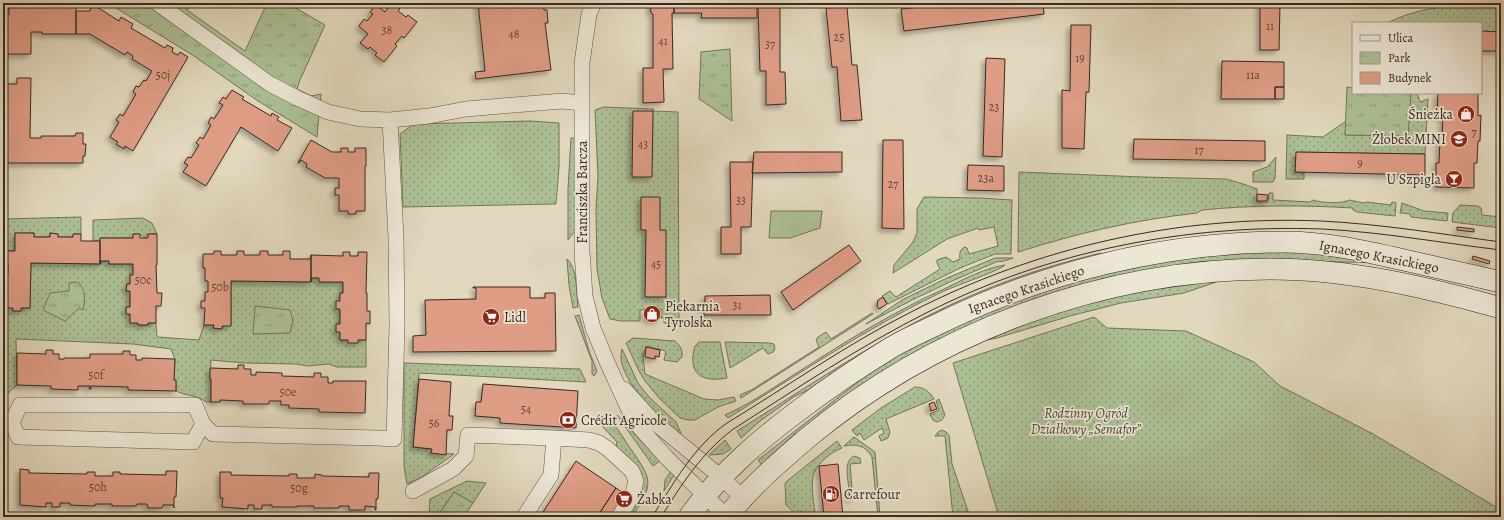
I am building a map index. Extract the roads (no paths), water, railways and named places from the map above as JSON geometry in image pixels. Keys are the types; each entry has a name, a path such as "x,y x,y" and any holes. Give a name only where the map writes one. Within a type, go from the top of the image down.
{"main road":[{"name":"Ignacego Krasickiego","path":"689,517 721,477 747,452 780,424 824,391 891,348 967,309 1037,282 1115,261 1190,248 1241,243 1284,242 1314,243 1359,250 1501,282"},
{"name":"Ignacego Krasickiego","path":"727,517 764,474 832,418 903,370 941,350 991,327 1076,297 1110,288 1168,278 1220,271 1270,269 1374,278 1450,293 1501,308"}],"street":[{"path":"157,3 270,84 297,98 334,113 360,119 390,120 429,116 466,109 562,101 581,103"},
{"name":"Franciszka Barcza","path":"594,3 589,14 582,63 581,103 583,280 588,310 593,328 634,421 647,437 727,517"},
{"path":"203,424 193,442 18,437 12,422 20,405 195,405 203,424 212,434 394,439 396,246 390,120"},
{"name":"Franciszka Barcza","path":"614,378 654,422 721,477 742,498"},
{"path":"413,491 453,469 466,456 468,435 589,440 599,443 608,449 632,471 636,481 633,494 619,517"},
{"path":"524,517 551,475 554,438"}],"tram line":[{"path":"652,517 694,454 727,423 841,351 887,324 959,289 1008,270 1059,253 1110,240 1162,230 1215,224 1268,221 1321,221 1366,224 1501,242"},
{"path":"661,517 692,470 710,450 732,430 828,368 903,325 974,291 1022,273 1070,258 1120,246 1170,237 1220,231 1271,229 1344,230 1501,250"}],"place":[{"name":"Śnieżka","path":"1466,114"},
{"name":"Żłobek MINI","path":"1459,139"},
{"name":"U Szpigla","path":"1454,179"},
{"name":"Piekarnia Tyrolska","path":"652,314"},
{"name":"Lidl","path":"491,317"},
{"name":"Crédit Agricole","path":"568,420"},
{"name":"Carrefour","path":"831,494"},
{"name":"Żabka","path":"624,499"}],"park label":[{"name":"Rodzinny Ogród Działkowy „Semafor”","path":"1086,422"}]}
